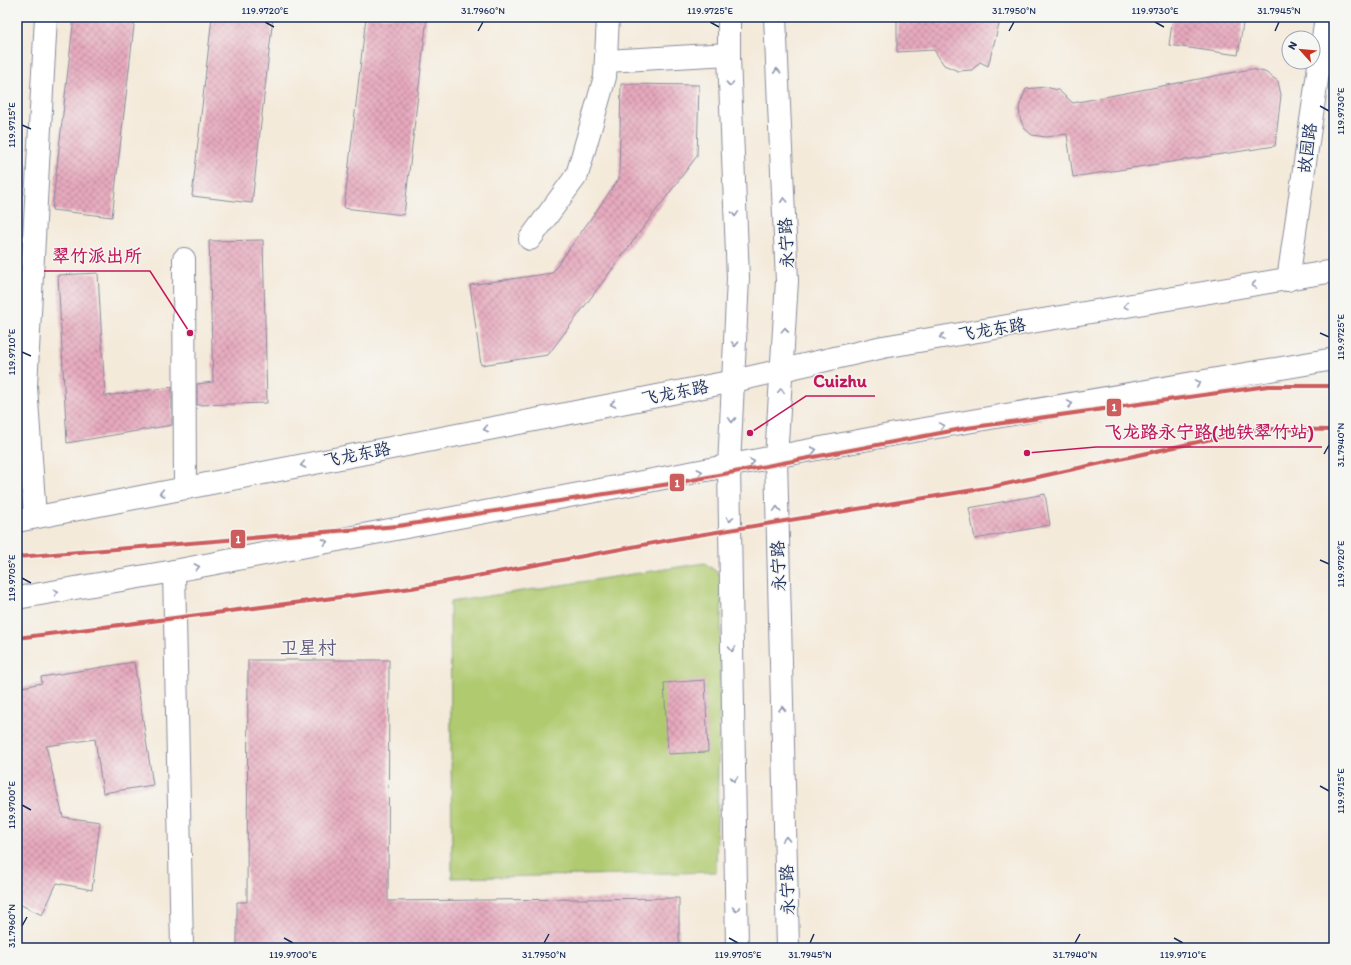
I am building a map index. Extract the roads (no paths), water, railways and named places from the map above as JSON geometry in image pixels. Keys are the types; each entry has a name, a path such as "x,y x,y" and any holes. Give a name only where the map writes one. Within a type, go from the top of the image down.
{"main road":[{"path":"26,519 25,248 46,17"},
{"path":"530,239 577,175 605,77 608,17"},
{"path":"730,17 729,54 738,278 729,466 737,948"},
{"name":"永宁路","path":"775,17 788,280 776,458 788,948"},
{"name":"故园路","path":"1288,280 1326,17"},
{"path":"606,61 729,54"},
{"path":"184,259 185,488"},
{"name":"飞龙东路","path":"26,519 734,381 883,347 1288,280 1334,271"},
{"path":"17,598 174,571 776,458 890,435 1334,359"},
{"path":"174,571 182,948"}],"place":[{"name":"翠竹派出所","path":"190,333"},
{"name":"Cuizhu","path":"750,433"},
{"name":"飞龙路永宁路(地铁翠竹站)","path":"1027,453"}],"district":[{"name":"卫星村","path":"308,647"}]}
